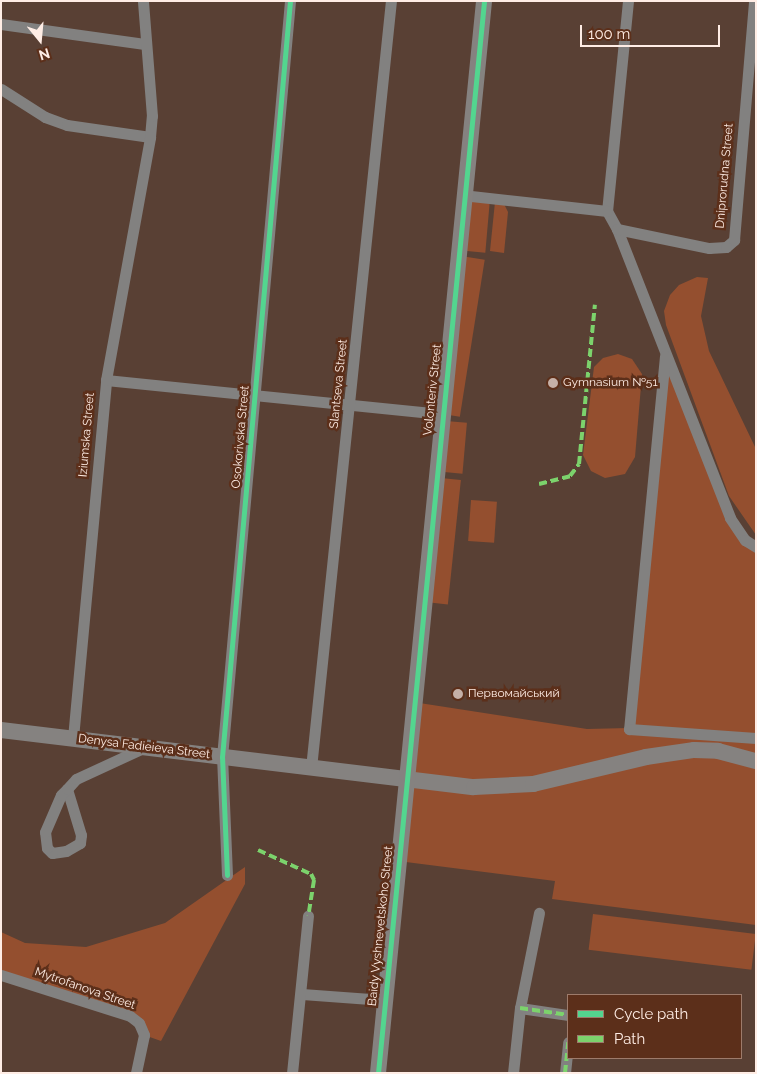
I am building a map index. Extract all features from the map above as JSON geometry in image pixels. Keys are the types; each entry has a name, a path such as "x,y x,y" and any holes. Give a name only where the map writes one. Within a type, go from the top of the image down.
{"street":[{"name":"Iziumska Street","path":"73,738 106,380 150,137 152,116 145,44 144,1"},
{"name":"Osokorivska Street","path":"227,875 222,757 290,1"},
{"name":"Slantseva Street","path":"311,768 351,405 391,1"},
{"name":"Volonteriv Street","path":"405,781 462,195 484,1"},
{"path":"628,1 607,211 617,230 666,352 730,518 746,540 756,547"},
{"name":"Dniprorudna Street","path":"617,230 709,248 726,247 734,240 754,1"},
{"path":"1,24 145,44"},
{"path":"1,89 45,117 67,125 150,137"},
{"path":"462,195 607,211"},
{"path":"666,352 629,729 756,738"},
{"path":"106,380 441,414"},
{"name":"Denysa Fadieieva Street","path":"1,730 405,781 513,787 668,752 718,751 756,761"},
{"path":"66,789 82,835 80,843 66,852 52,853 47,848 45,832 51,814 66,789 76,779 145,747"},
{"name":"Baidy Vyshnevetskoho Street","path":"378,1073 405,781"},
{"path":"513,1073 520,1008 539,912"},
{"path":"292,1073 302,994 308,916"},
{"name":"Mytrofanova Street","path":"1,975 130,1016 139,1024 144,1035 136,1073"},
{"path":"302,994 384,1000"},
{"path":"520,1008 567,1015"},
{"path":"565,1073 567,1052"}],"shaded area":[{"path":"469,198 490,200 485,253 464,251"},
{"path":"495,202 504,204 508,212 504,253 490,251"},
{"path":"461,256 485,260 460,417 436,413"},
{"path":"697,277 708,278 701,316 709,351 756,449 756,535 729,496 666,325 664,311 670,295 679,285"},
{"path":"666,351 730,518 756,547 756,925 552,899 555,881 398,861 413,702 587,729 629,728"},
{"path":"618,354 632,359 642,374 635,457 625,474 605,478 591,471 583,455 594,367 603,358"},
{"path":"446,421 467,423 462,474 442,472"},
{"path":"441,478 461,480 448,604 428,602"},
{"path":"471,500 497,502 494,543 468,541"},
{"path":"245,867 245,884 161,1041 144,1035 139,1023 1,975 1,932 25,943 86,947 165,923"},
{"path":"593,914 756,934 751,970 589,950"}],"marked path":[{"path":"539,484 570,476 579,464 595,305"},
{"path":"258,850 311,874 314,880 308,916"},
{"path":"520,1008 567,1015"},
{"path":"565,1073 567,1052"}],"cycle path":[{"path":"227,875 222,757 290,1"},
{"path":"378,1073 484,1"}],"place":[{"name":"Gymnasium №51","path":"553,383"},
{"name":"Первомайський","path":"458,694"}]}
